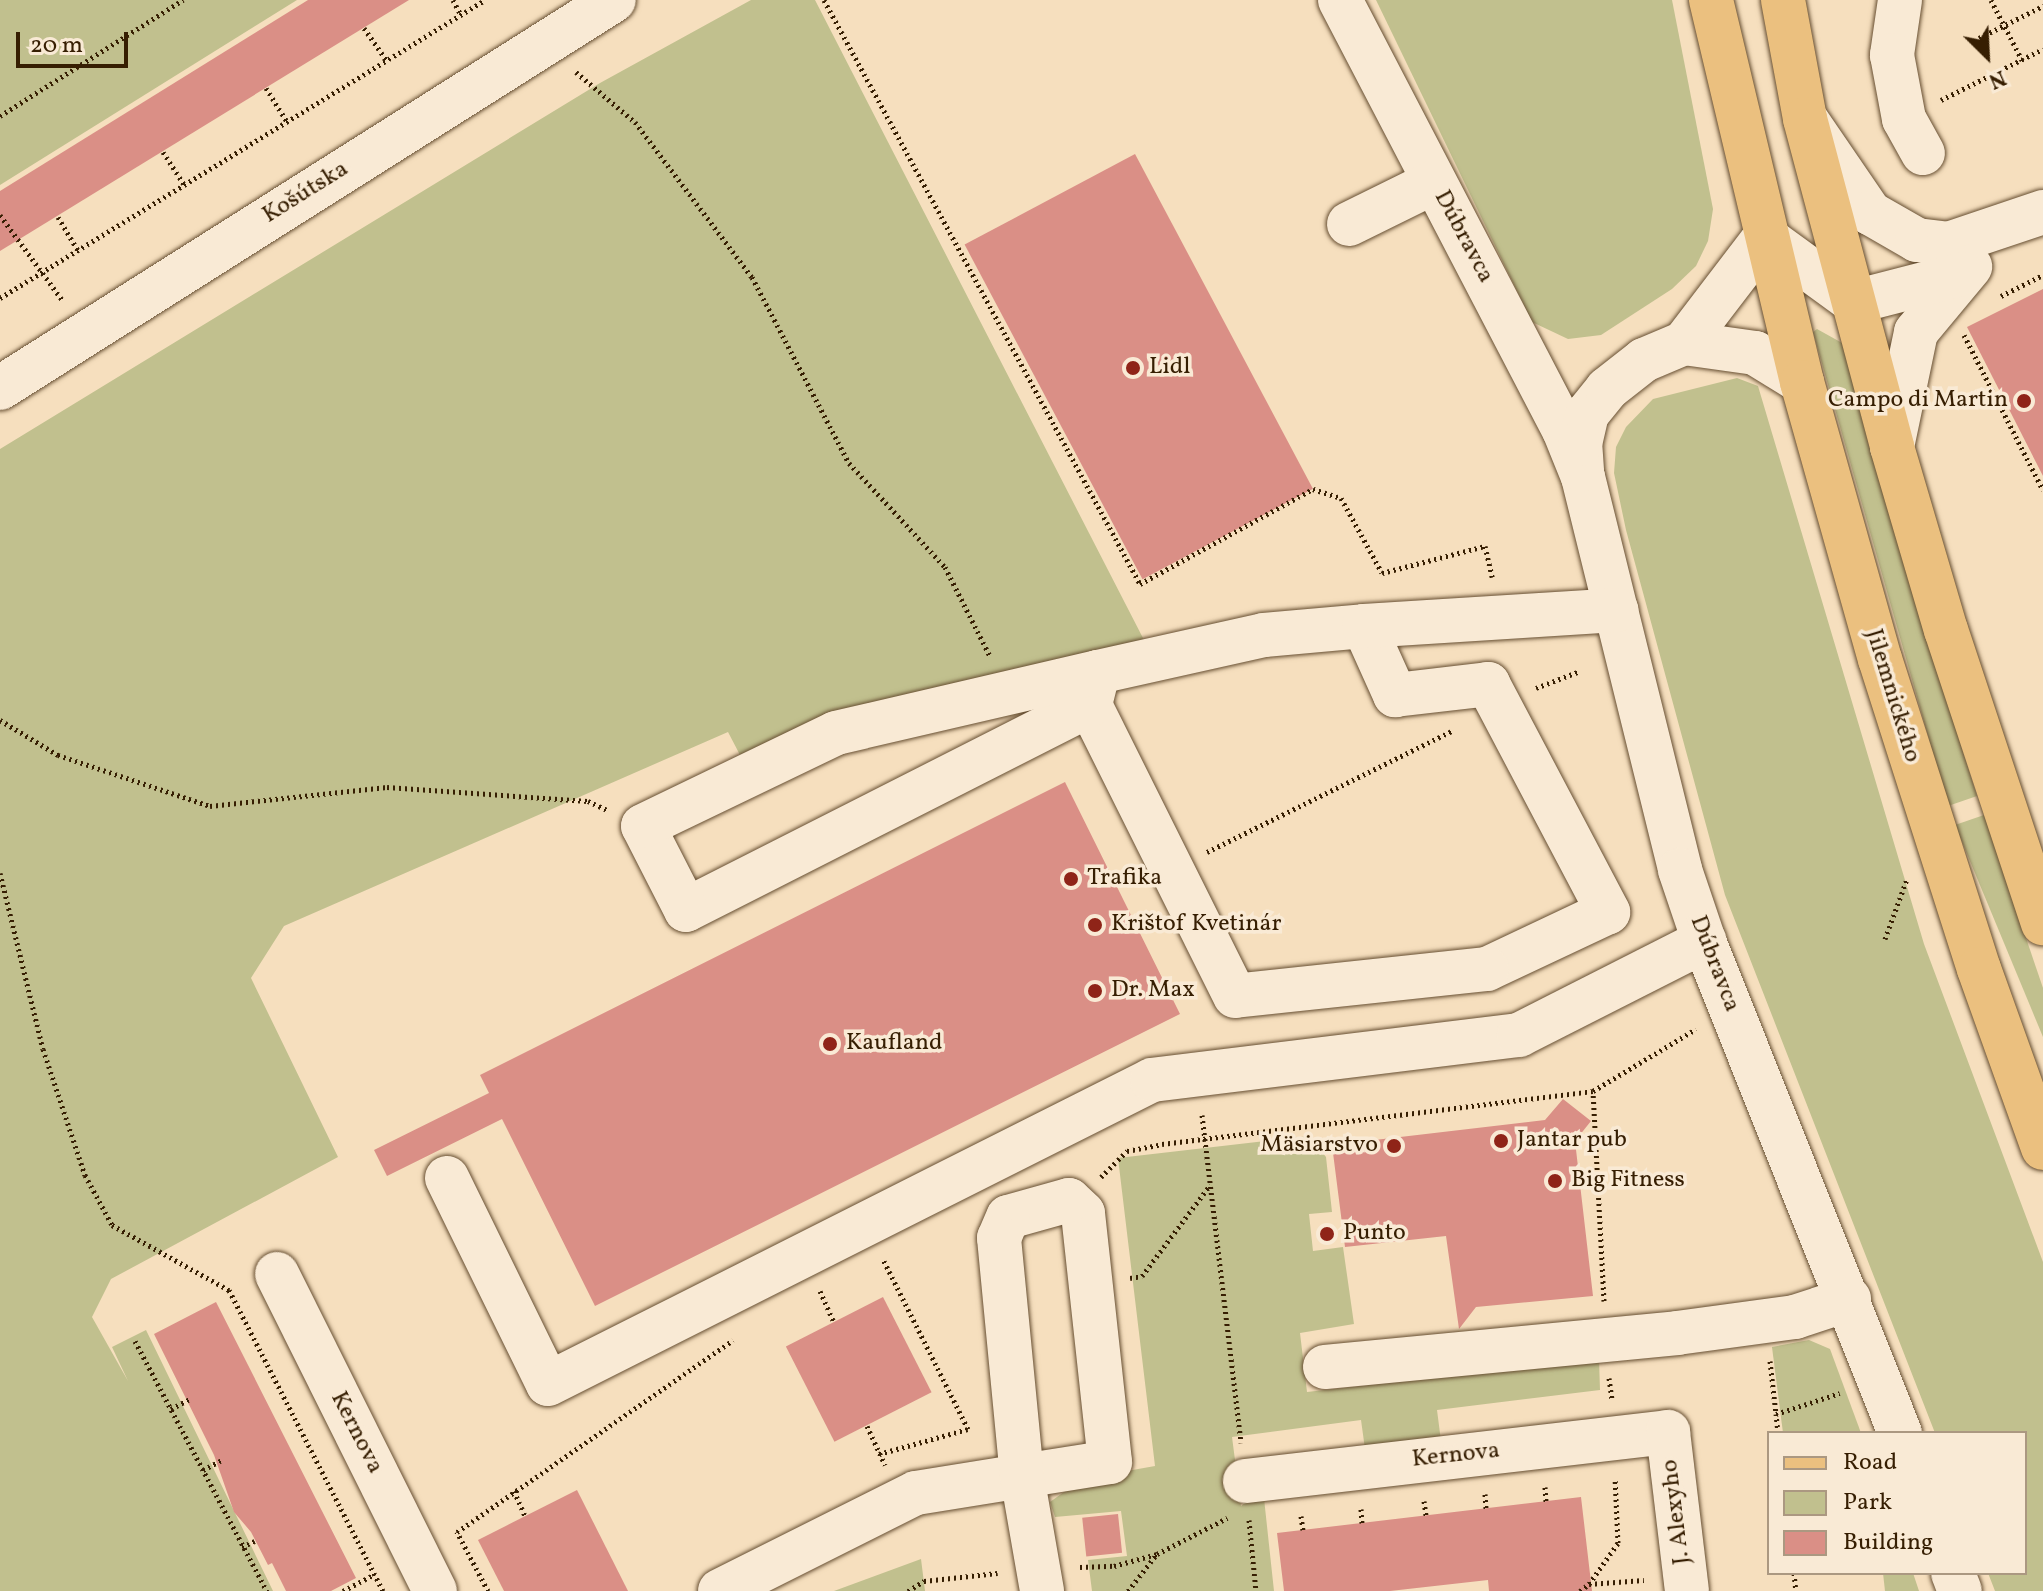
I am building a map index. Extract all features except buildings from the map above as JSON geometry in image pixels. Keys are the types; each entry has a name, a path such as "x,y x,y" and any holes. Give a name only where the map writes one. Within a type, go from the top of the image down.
{"main road":[{"name":"Jilemnického","path":"1711,0 1802,382 1922,793 2043,1148"},
{"path":"1783,0 1805,119 1892,447 2034,870 2043,923"}],"street":[{"name":"Košútska","path":"0,388 555,24 614,0"},
{"name":"Dúbravca","path":"1340,0 1564,430 1583,477 1680,870 1704,941 1899,1431"},
{"path":"1900,0 1892,55 1914,136"},
{"path":"1805,119 1870,213 1917,240 1948,244 2035,216"},
{"path":"1349,224 1434,182"},
{"path":"1892,447 1916,332 1962,274 2035,216"},
{"name":"Dúbravca","path":"1583,477 1580,444 1587,414 1607,389 1644,360 1684,343 1765,237"},
{"path":"1765,237 1854,302 1962,274"},
{"path":"1684,343 1755,353 1802,382"},
{"path":"1094,688 1008,692 836,733 643,826 686,910 1094,688 1264,635 1616,610"},
{"path":"1094,688 1172,869 1235,996 1487,969 1608,912 1503,704 1488,684 1395,695 1364,626"},
{"path":"447,1178 548,1384 1152,1080 1519,1035 1704,941"},
{"path":"720,1591 916,1493 1022,1476 1110,1462 1083,1213 1069,1200 1008,1217 999,1238 1022,1476 1040,1580"},
{"name":"Kernova","path":"277,1274 435,1591"},
{"path":"1325,1367 1606,1341 1795,1317 1849,1299"},
{"name":"Kernova","path":"1252,1502 1620,1454 1668,1432"},
{"name":"J. Alexyho","path":"1668,1432 1668,1586"}],"path":[{"path":"0,116 183,0"},
{"path":"453,0 461,15"},
{"path":"0,298 485,0"},
{"path":"824,0 1140,584 1313,489 1341,498 1382,573 1485,546 1493,582"},
{"path":"1991,0 2022,60"},
{"path":"1979,38 2043,6"},
{"path":"555,24 635,122 752,277 849,463 945,567 1008,692"},
{"path":"364,28 386,60"},
{"path":"1914,136 2022,60 2043,49"},
{"path":"266,88 287,122"},
{"path":"163,152 184,184"},
{"path":"0,215 40,273"},
{"path":"58,217 78,250"},
{"path":"1962,331 2043,490"},
{"path":"1172,869 1503,704 1580,671"},
{"path":"0,720 58,755 210,806 387,787 588,801 643,826"},
{"path":"1885,939 1909,872"},
{"path":"0,873 43,1049 85,1175 112,1225 229,1290 383,1591"},
{"path":"1073,1205 1127,1151 1593,1091 1702,1025"},
{"path":"1196,1074 1252,1502 1256,1591"},
{"path":"1580,1591 1589,1584 1618,1543 1614,1469 1620,1454 1606,1341 1593,1091"},
{"path":"1091,1284 1142,1276 1211,1184"},
{"path":"870,1264 896,1252"},
{"path":"879,1454 968,1429 882,1258"},
{"path":"805,1297 832,1284"},
{"path":"820,1290 834,1322"},
{"path":"488,1591 457,1532 737,1337"},
{"path":"135,1341 267,1591"},
{"path":"1769,1355 1778,1431"},
{"path":"1776,1414 1852,1389"},
{"path":"171,1409 190,1399"},
{"path":"203,1470 222,1460"},
{"path":"514,1491 525,1516"},
{"path":"908,1591 924,1581 1040,1580 1114,1566 1157,1554 1252,1502"},
{"path":"242,1547 255,1541"},
{"path":"1128,1591 1157,1554"},
{"path":"343,1591 375,1574"},
{"path":"1589,1584 1668,1586"}],"green space":[{"path":"0,0 297,0 0,185"},
{"path":"751,0 815,0 1144,640 740,755 728,732 284,926 251,978 338,1157 111,1279 92,1317 128,1381 112,1347 146,1330 273,1591 0,1591 0,449 600,83"},
{"path":"1376,0 1672,0 1713,209 1708,241 1696,266 1672,289 1601,335 1568,339 1532,322"},
{"path":"1817,329 1844,344 1914,597 1977,796 1948,806 1813,332"},
{"path":"1737,378 1758,386 1924,944 2043,1262 2043,1591 1995,1591 1989,1575 2027,1575 2027,1431 1934,1431 1725,895 1626,530 1614,473 1616,447 1626,427 1653,399"},
{"path":"1984,815 2043,988 2043,1037 1955,825"},
{"path":"1309,1136 1326,1157 1332,1212 1309,1214 1313,1251 1343,1247 1354,1324 1300,1333 1307,1392 1599,1359 1600,1390 1437,1410 1441,1441 1365,1449 1361,1420 1232,1437 1241,1506 1263,1489 1274,1591 1092,1591 1088,1560 1127,1556 1121,1511 1055,1517 1050,1502 1082,1479 1155,1466 1118,1158"},
{"path":"1809,1340 1830,1349 1860,1431 1783,1431 1772,1347"},
{"path":"921,1559 925,1591 834,1591"},
{"path":"1883,1575 1914,1575 1919,1591 1885,1591"}],"place":[{"name":"Lidl","path":"1133,368"},
{"name":"Campo di Martin","path":"2024,401"},
{"name":"Trafika","path":"1071,879"},
{"name":"Krištof Kvetinár","path":"1095,925"},
{"name":"Dr. Max","path":"1095,991"},
{"name":"Kaufland","path":"830,1044"},
{"name":"Jantar pub","path":"1501,1141"},
{"name":"Mäsiarstvo","path":"1394,1146"},
{"name":"Big Fitness","path":"1555,1181"},
{"name":"Punto","path":"1327,1234"}]}
